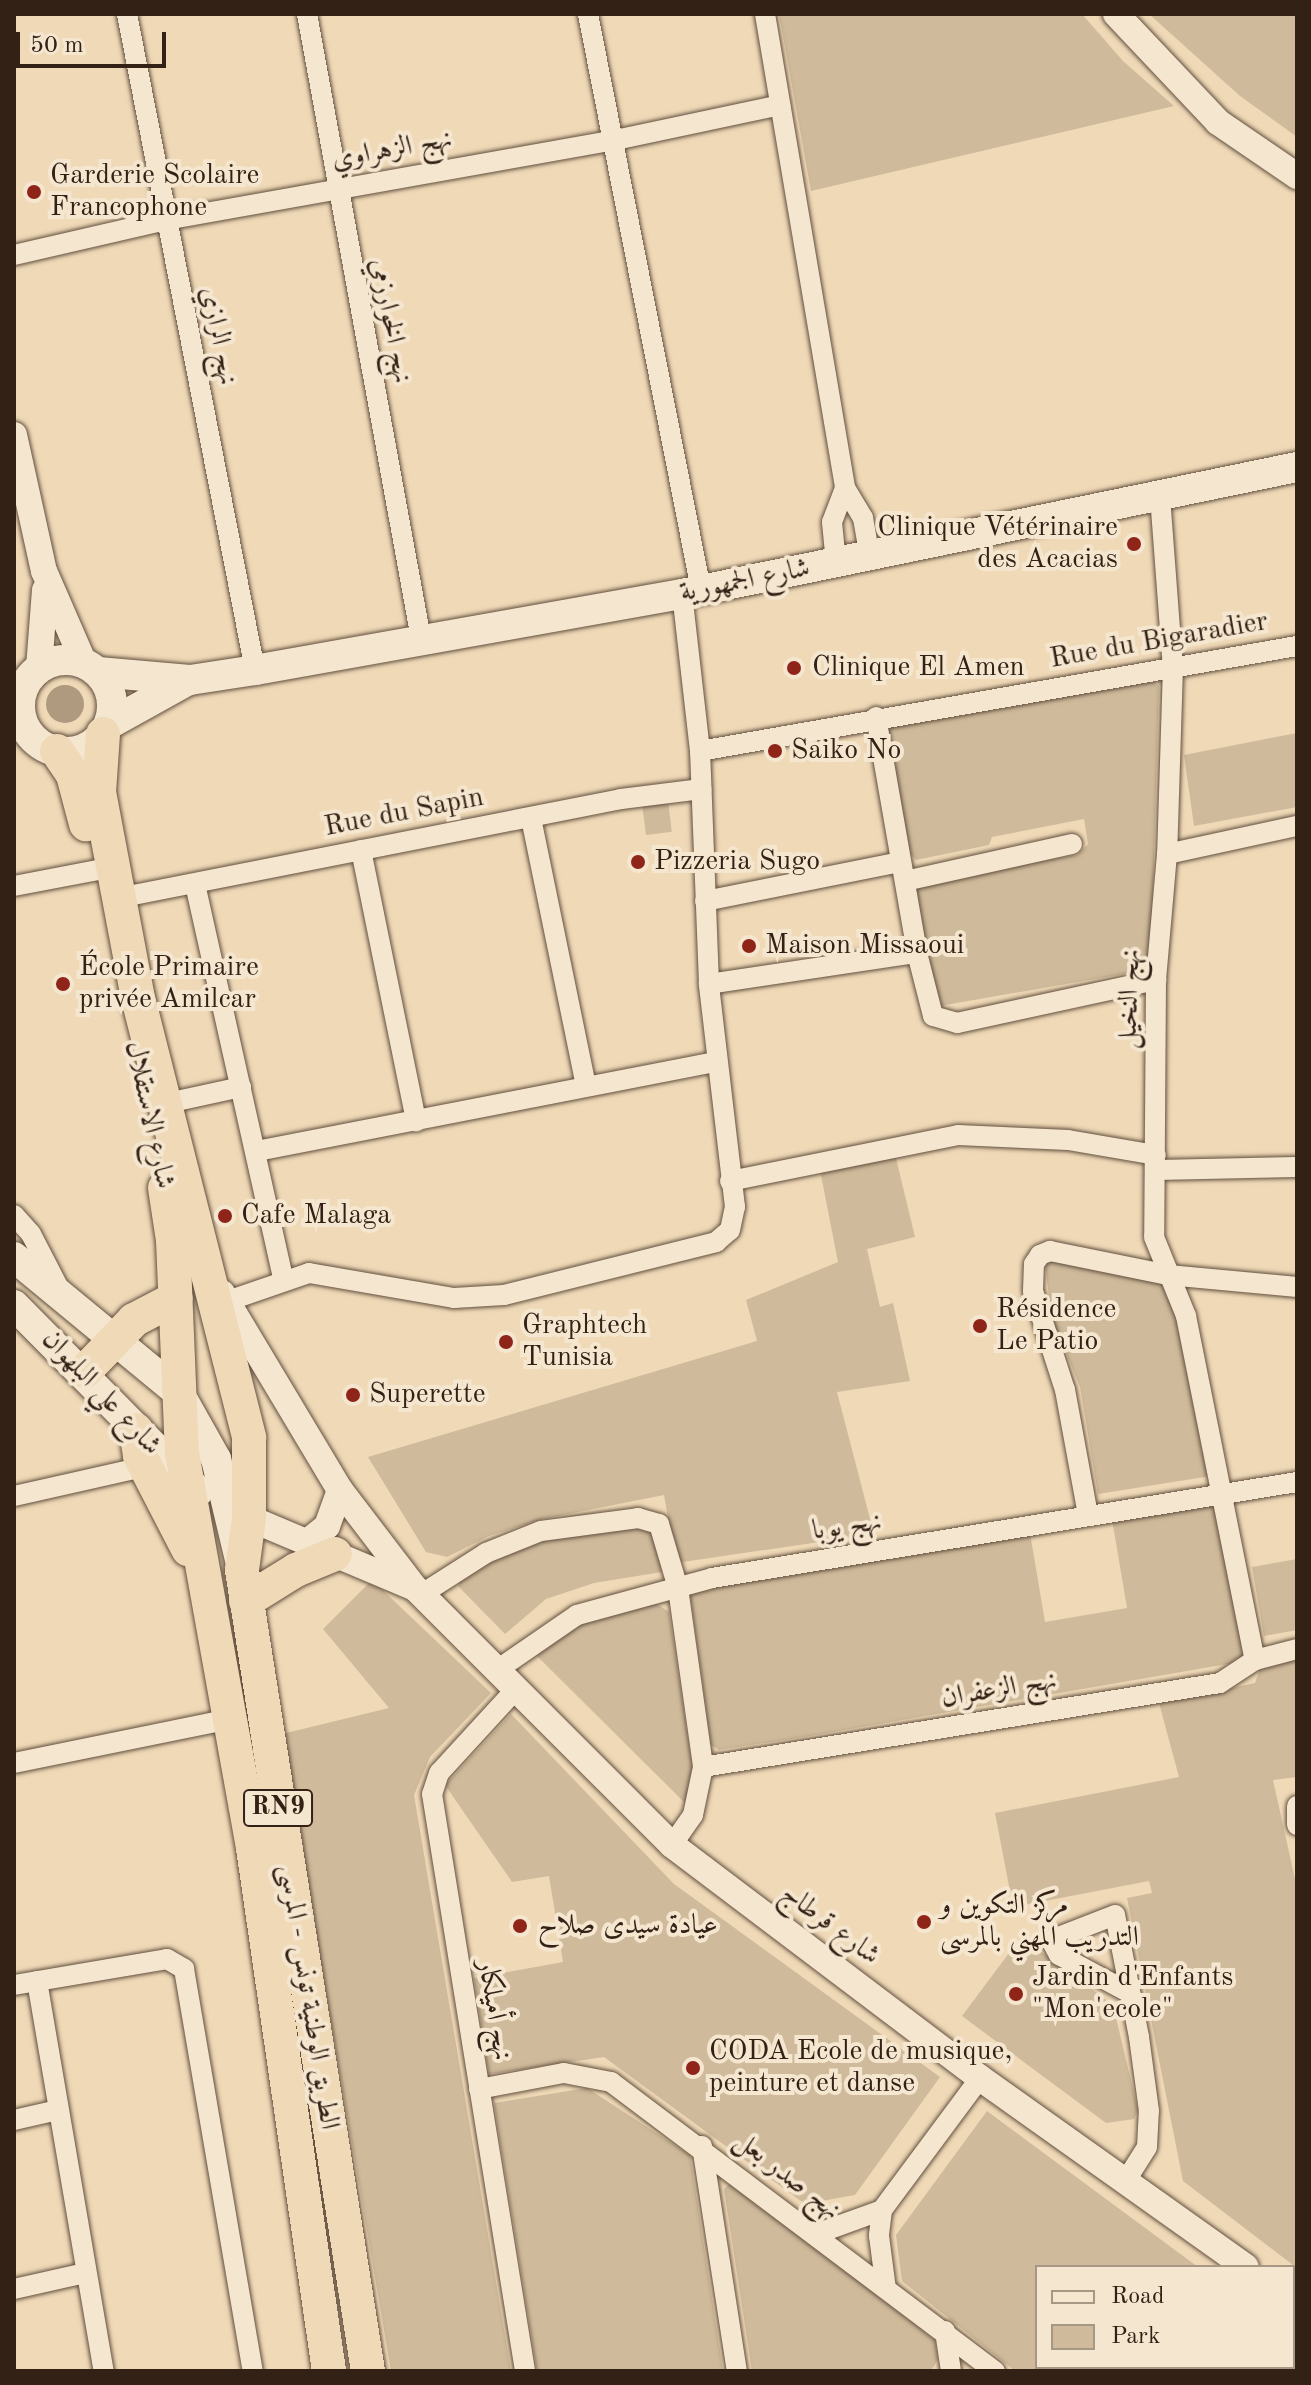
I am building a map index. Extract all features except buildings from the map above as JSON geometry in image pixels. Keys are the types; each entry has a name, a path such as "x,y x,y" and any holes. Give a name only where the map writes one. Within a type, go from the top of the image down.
{"highway":[{"name":"شارع الاستقلال","path":"106,729 99,792 118,898 163,1104 200,1247"},
{"name":"شارع الاستقلال","path":"38,744 78,789 164,1182 176,1298"},
{"name":"الطريق الوطنية تونس - المرسى","path":"200,1247 221,1303 249,1438 239,1514 244,1586 368,2371"},
{"path":"85,1371 113,1338 176,1298"},
{"name":"الطريق الوطنية تونس - المرسى","path":"176,1298 179,1393 187,1483 200,1570 253,1848 322,2369"},
{"path":"136,1430 147,1466 200,1570"},
{"path":"244,1586 284,1576 321,1549"}],"main road":[{"name":"شارع الجمهورية","path":"91,668 190,680 255,670 691,592 1297,467"},
{"path":"27,679 61,660 91,668"},
{"name":"RN9","path":"91,668 111,694 106,729"},
{"name":"RN9","path":"27,679 21,713 26,728 38,744"},
{"name":"شارع الجمهورية","path":"106,729 190,680"},
{"path":"38,744 83,749 106,729"},
{"name":"شارع علي البلهوان","path":"14,1257 179,1393 209,1439 239,1514"},
{"name":"شارع علي البلهوان","path":"14,1305 85,1371 187,1483 239,1514"}],"street":[{"name":"نهج الرازي","path":"127,14 255,670"},
{"name":"نهج الخوارزمي","path":"307,14 336,188 421,639"},
{"path":"221,1303 283,1279 309,1273 454,1298 504,1295 716,1242 735,1219 715,1062 709,984 691,592 588,14"},
{"path":"765,14 845,488 863,518 870,556"},
{"path":"1116,14 1218,122 1297,176"},
{"path":"1130,14 1206,92 1257,137 1297,162"},
{"name":"نهج الزهراوي","path":"14,255 166,220 611,141 780,105"},
{"path":"14,435 44,571 91,668"},
{"path":"836,563 832,522 845,488"},
{"name":"نهج النخيل","path":"1160,496 1173,667 1167,854 1156,980 1154,1237 1184,1306 1224,1493"},
{"path":"27,679 44,571"},
{"name":"Rue du Bigaradier","path":"700,751 876,717 1297,646"},
{"path":"876,717 917,953 933,1016 957,1023 1156,980"},
{"name":"Rue du Sapin","path":"118,898 531,818 701,789"},
{"path":"531,818 586,1085"},
{"path":"1167,854 1297,826"},
{"path":"705,901 1072,844"},
{"path":"361,850 416,1121"},
{"path":"14,886 98,870"},
{"path":"195,884 257,1151 283,1279"},
{"path":"709,984 917,953"},
{"path":"257,1151 715,1062"},
{"path":"163,1104 241,1087"},
{"path":"730,1181 958,1135 1068,1140 1155,1162 1297,1167"},
{"path":"14,1215 41,1251 63,1296"},
{"path":"1088,1515 1065,1390 1033,1291 1034,1264 1050,1251 1168,1275 1297,1287"},
{"name":"شارع قرطاج","path":"221,1303 340,1490 418,1591 672,1845 980,2078 1243,2265"},
{"path":"14,1496 147,1466"},
{"name":"نهج يوبا","path":"497,1670 577,1615 744,1571 1297,1482"},
{"path":"321,1549 340,1490"},
{"path":"1224,1493 1255,1660"},
{"path":"239,1514 418,1591 486,1553 541,1531 638,1518 659,1524 678,1588 703,1767 693,1815 672,1845"},
{"name":"نهج الزعفران","path":"703,1767 1220,1683 1255,1660 1297,1649"},
{"name":"نهج أميلكار","path":"517,1688 439,1773 432,1794 525,2371"},
{"path":"14,1763 230,1719"},
{"path":"1297,1806 1297,1825"},
{"path":"14,1985 167,1959 184,1969 253,2371"},
{"path":"37,1981 104,2371"},
{"path":"1125,2182 1147,2147 1149,2111 1130,1993"},
{"name":"نهج صدر بعل","path":"479,2089 564,2073 593,2076 611,2082 702,2146 995,2371"},
{"path":"886,2289 879,2236 882,2210 980,2078"},
{"path":"14,2120 58,2110"},
{"path":"702,2146 737,2371"},
{"path":"816,2234 882,2210"},
{"path":"14,2289 85,2273"},
{"path":"945,2331 951,2371"}],"green space":[{"path":"779,14 1082,14 1123,61 1174,106 811,191"},
{"path":"1149,14 1297,14 1297,137 1240,96"},
{"path":"1145,675 1159,686 1151,955 1135,972 934,1007 913,884 1077,855 1088,844 1084,819 992,837 989,845 916,860 906,850 884,737 898,718"},
{"path":"1297,733 1297,807 1194,826 1184,755"},
{"path":"668,801 672,832 646,835 642,804"},
{"path":"895,1154 915,1237 867,1249 880,1307 893,1303 910,1381 837,1392 874,1534 676,1563 664,1495 543,1519 489,1536 447,1557 426,1552 368,1457 757,1341 746,1300 838,1262 820,1170"},
{"path":"1045,1261 1084,1262 1170,1282 1211,1476 1098,1494 1080,1387 1051,1316"},
{"path":"1207,1503 1223,1513 1245,1649 1239,1662 804,1737 719,1750 711,1745 690,1594 697,1586 1030,1533 1045,1622 1127,1608 1112,1519"},
{"path":"653,1517 662,1572 594,1583 546,1599 505,1634 458,1586 466,1568 520,1543"},
{"path":"1297,1559 1297,1630 1264,1636 1252,1567"},
{"path":"372,1580 491,1693 430,1757 414,1795 511,2371 391,2371 282,1734 389,1708 323,1629"},
{"path":"657,1604 669,1612 694,1778 686,1804 537,1656 561,1626"},
{"path":"1297,1657 1297,1777 1273,1780 1297,1888 1297,2268 1183,2181 1127,1898 1152,1893 1149,1881 1013,1907 995,1813 1179,1777 1159,1703 1255,1683 1261,1666"},
{"path":"511,1714 674,1884 940,2077 855,2195 805,2204 604,2057 489,2074 474,1978 563,1962 549,1876 512,1882 445,1785"},
{"path":"1021,1937 1113,2005 1138,2110 1134,2119 1106,2123 962,2016"},
{"path":"587,2088 690,2155 723,2371 537,2371 494,2103"},
{"path":"987,2111 1195,2265 1035,2265 1035,2369 1295,2369 1295,2352 1297,2371 1015,2371 902,2281 896,2235"},
{"path":"731,2182 935,2340 938,2359 931,2371 752,2371 724,2189"}],"shaded area":[{"path":"65,685 78,691 84,704 78,717 65,723 52,717 46,704 52,691"}],"place":[{"name":"Garderie Scolaire Francophone","path":"34,192"},
{"name":"Clinique Vétérinaire des Acacias","path":"1134,544"},
{"name":"Clinique El Amen","path":"794,668"},
{"name":"Saiko No","path":"775,751"},
{"name":"Pizzeria Sugo","path":"638,862"},
{"name":"Maison Missaoui","path":"749,946"},
{"name":"École Primaire privée Amilcar","path":"63,984"},
{"name":"Cafe Malaga","path":"225,1216"},
{"name":"Résidence Le Patio","path":"980,1326"},
{"name":"Graphtech Tunisia","path":"506,1342"},
{"name":"Superette","path":"353,1395"},
{"name":"مركز التكوين و التدريب المهني بالمرسى","path":"924,1922"},
{"name":"عيادة سيدى صلاح","path":"520,1926"},
{"name":"Jardin d'Enfants \"Mon'ecole\"","path":"1016,1994"},
{"name":"CODA Ecole de musique, peinture et danse","path":"693,2068"}]}
